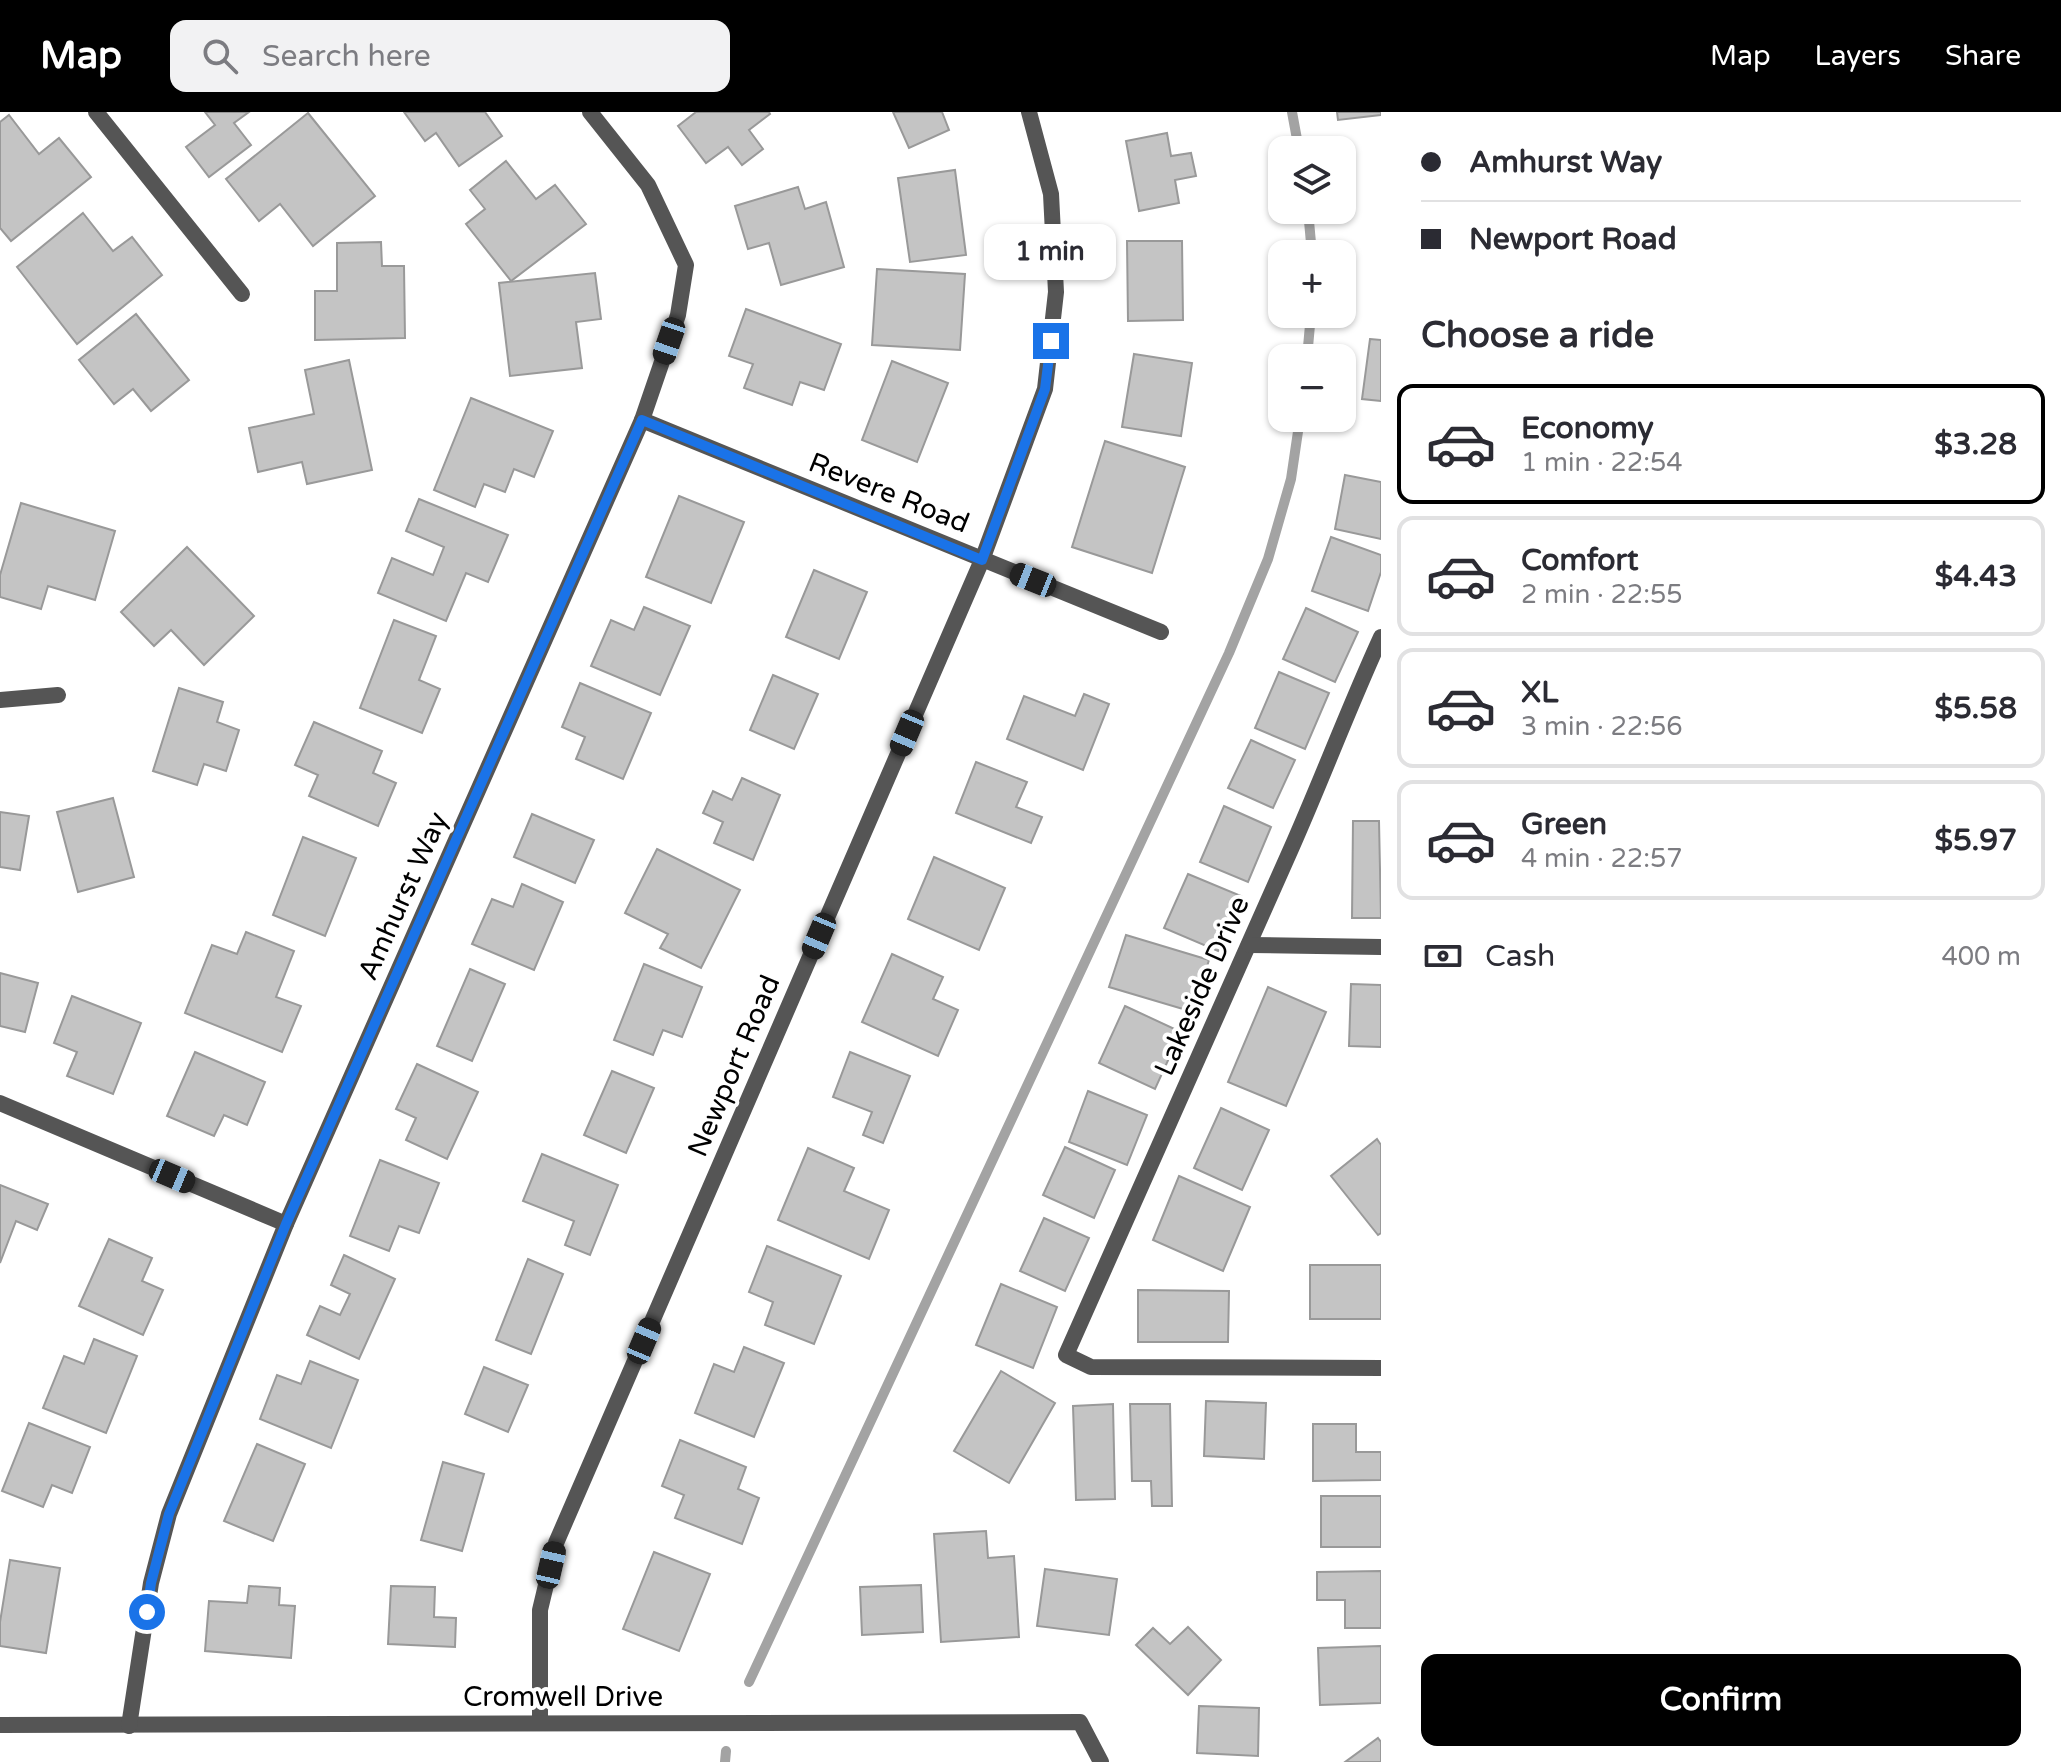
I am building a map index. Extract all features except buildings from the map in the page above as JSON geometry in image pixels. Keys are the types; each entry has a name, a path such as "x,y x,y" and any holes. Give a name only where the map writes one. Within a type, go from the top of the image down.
{"street":[{"path":"96,112 242,294"},
{"name":"Amhurst Way","path":"129,1726 151,1583 169,1514 286,1224 642,420 678,315 686,265 648,185 590,112"},
{"name":"Newport Road","path":"540,1722 540,1610 556,1543 982,560 1045,389 1056,292 1051,194 1029,112"},
{"name":"Revere Road","path":"642,420 1161,632"},
{"name":"Lakeside Drive","path":"1381,637 1249,945 1066,1355 1091,1367 1381,1368"},
{"path":"0,700 58,695"},
{"path":"1249,945 1381,947"},
{"path":"0,1103 286,1224"},
{"name":"Cromwell Drive","path":"0,1725 1080,1722 1101,1762"}],"waterway":[{"path":"1292,112 1296,136"},
{"path":"1309,224 1311,240"},
{"path":"1308,344 1310,328"},
{"path":"749,1682 1229,653 1268,559 1291,479 1298,432"},
{"path":"725,1762 726,1751"}],"route":[{"path":"147,1612 151,1583 169,1514 286,1224 642,420 982,560 1045,389 1051,341"}]}
